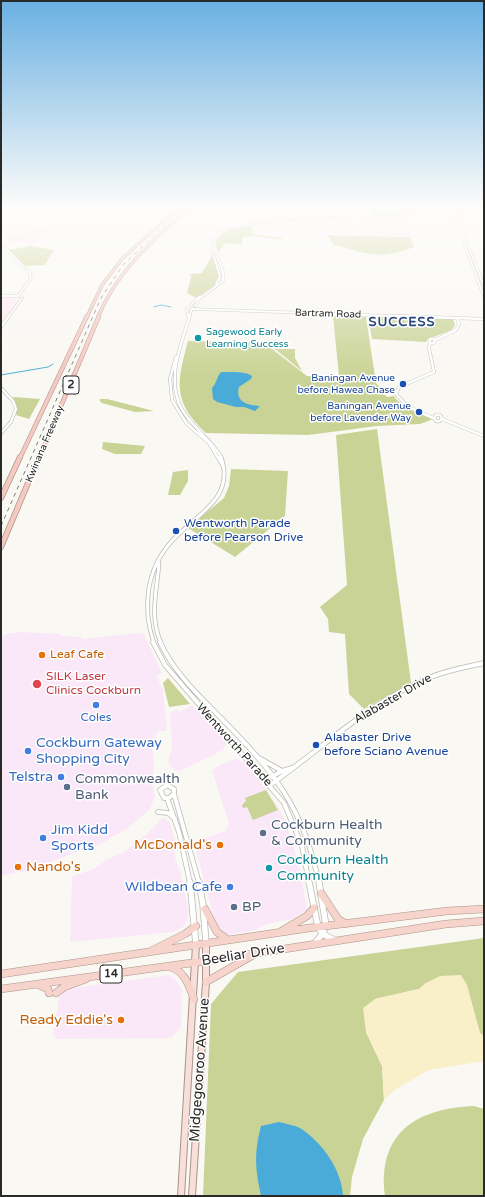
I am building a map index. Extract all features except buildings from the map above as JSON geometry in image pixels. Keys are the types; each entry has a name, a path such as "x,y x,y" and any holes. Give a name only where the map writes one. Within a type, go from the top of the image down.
{"highway":[{"name":"Kwinana Freeway","path":"1,498 102,285 118,264"},
{"name":"Kwinana Freeway","path":"1,547 102,308 124,271 131,264"},
{"path":"321,893 338,919 346,924"},
{"path":"278,933 287,926 305,918 314,908"},
{"path":"205,909 218,932 229,940"},
{"name":"Beeliar Drive","path":"1,974 322,927 448,911 484,909"},
{"name":"Beeliar Drive","path":"1,989 167,967 446,924 484,921"},
{"path":"148,952 185,934 196,926"},
{"path":"206,982 217,974 240,965 257,953"},
{"path":"167,967 174,968 184,976 194,999"},
{"path":"38,984 52,993 95,976"}],"main road":[{"name":"Midgegooroo Avenue","path":"192,1196 206,982 206,944"},
{"name":"Midgegooroo Avenue","path":"181,1196 189,1051 194,999 196,945"}],"street":[{"path":"1,327 18,301 31,276 21,264"},
{"path":"217,264 219,282 191,305 186,307 188,314 170,379 171,394 175,406 187,424 209,443 224,468"},
{"path":"187,309 193,309 200,298 223,280 223,271 219,264"},
{"path":"472,264 484,297"},
{"path":"475,264 484,286"},
{"path":"1,296 20,296"},
{"path":"191,305 195,306"},
{"name":"Bartram Road","path":"195,306 201,308"},
{"name":"Bartram Road","path":"193,309 201,308 484,319"},
{"name":"Wentworth Parade","path":"193,309 174,379 174,394 179,406 192,425 207,437 220,453 224,460 225,481 219,496 208,509 173,539 159,563 153,569 147,598 147,618 150,634 165,665 266,780 284,804 300,840 308,871 314,908 324,934 336,941"},
{"path":"457,318 459,324 456,330 433,341 429,355 434,372 401,386 396,392 397,397 402,402 434,417 436,421 442,420 484,436"},
{"path":"1,388 13,401 16,409 11,422 1,433"},
{"name":"Wentworth Parade","path":"159,563 153,604 153,618 158,636 173,665 275,779 297,812 307,834 316,861 326,920 322,927"},
{"name":"Alabaster Drive","path":"266,780 275,779 364,714 426,678 461,666 484,663"},
{"path":"204,711 210,707"},
{"path":"256,757 282,771"},
{"name":"Alabaster Drive","path":"270,785 282,771 292,768"},
{"path":"196,945 196,926 192,892 176,820 167,798 160,794 163,786 167,785 172,786 174,790 196,869 205,909 206,944"},
{"path":"167,798 174,794"},
{"path":"158,812 168,813 176,820"},
{"path":"306,946 319,940 324,934"}],"shaded area":[{"path":"1,297 17,299 4,320 1,319"},
{"path":"21,632 61,634 61,636 82,637 82,639 138,633 144,634 162,673 156,676 163,689 167,731 157,731 156,737 152,741 154,767 152,782 155,796 150,809 128,828 92,849 88,848 26,871 1,876 1,637 6,634"},
{"path":"192,705 225,739 226,745 222,750 211,756 180,771 175,770 171,767 168,761 172,748 170,712 180,709 178,713"},
{"path":"237,758 246,765 263,786 279,809 286,823 300,870 307,910 292,919 263,925 256,930 228,935 223,934 218,928 214,919 195,846 197,841 225,831 229,824 212,770"},
{"path":"165,818 170,823 177,847 174,852 180,871 189,912 188,920 183,927 173,932 70,942 72,876 92,870 108,859 124,852 149,832 161,819"},
{"path":"169,975 177,981 182,990 181,1027 171,1038 56,1039 53,1034 59,997 66,989"}],"green space":[{"path":"23,264 46,264 45,265 25,266"},
{"path":"207,264 215,264 220,276 214,286 198,297 194,297 187,293 191,277 190,274 202,273"},
{"path":"333,316 366,317 376,383 385,393 383,394 388,397 394,396 401,404 432,419 431,420 420,424 377,426 308,435 206,433 187,411 182,401 180,380 181,368 188,341 259,342 272,349 307,376 339,376"},
{"path":"368,316 453,319 455,325 452,330 428,339 426,342 372,339"},
{"path":"275,349 295,349 295,358 302,371"},
{"path":"13,397 40,399 29,419 16,415 17,407"},
{"path":"107,399 154,411 135,412 102,403 99,400"},
{"path":"377,429 411,683 364,709 349,694 345,634 329,632 328,619 320,607 347,585 336,435"},
{"path":"103,442 145,446 141,454 115,454 102,449"},
{"path":"231,469 288,471 285,516 235,557 188,528 224,498 229,486"},
{"path":"188,470 188,481 180,495 168,495 173,472"},
{"path":"168,678 190,704 169,707 163,683"},
{"path":"266,790 278,810 253,820 247,807 243,808 242,805 246,801 245,798"},
{"path":"484,938 484,1036 480,1033 476,1020 426,983 419,989 375,999 366,1032 382,1066 384,1100 363,1139 352,1177 350,1196 203,1196 211,1004 238,972"},
{"path":"474,1106 484,1109 484,1196 385,1196 384,1174 387,1156 394,1141 405,1128 418,1119 434,1112"}],"sand":[{"path":"461,975 467,985 480,1033 484,1036 484,1061 429,1070 396,1089 384,1100 382,1066 366,1032 363,1008 375,999 419,989 426,983 440,976"}],"water":[{"path":"221,372 250,374 252,376 251,379 239,387 238,392 240,399 243,402 260,406 255,411 244,407 236,407 217,402 213,399 212,388"},
{"path":"279,1122 300,1128 323,1149 339,1176 343,1196 261,1196 257,1177 256,1153 261,1126"}],"waterway":[{"path":"154,307 161,305 171,307"},
{"path":"1,375 48,367 53,364"}],"railway":[{"path":"1,526 101,298 124,264"}],"place":[{"name":"Sagewood Early Learning Success","path":"198,338"},
{"name":"Baningan Avenue before Hawea Chase","path":"403,384"},
{"name":"Baningan Avenue before Lavender Way","path":"419,412"},
{"name":"Wentworth Parade before Pearson Drive","path":"176,531"},
{"name":"Leaf Cafe","path":"42,655"},
{"name":"SILK Laser Clinics Cockburn","path":"37,684"},
{"name":"Coles","path":"96,705"},
{"name":"Alabaster Drive before Sciano Avenue","path":"316,745"},
{"name":"Cockburn Gateway Shopping City","path":"28,751"},
{"name":"Telstra","path":"61,777"},
{"name":"Commonwealth Bank","path":"67,787"},
{"name":"Cockburn Health & Community","path":"263,833"},
{"name":"Jim Kidd Sports","path":"43,838"},
{"name":"McDonald's","path":"220,845"},
{"name":"Nando's","path":"18,867"},
{"name":"Cockburn Health Community","path":"269,868"},
{"name":"Wildbean Cafe","path":"230,887"},
{"name":"BP","path":"234,907"},
{"name":"Ready Eddie's","path":"121,1020"}],"district":[{"name":"SUCCESS","path":"402,323"}]}
